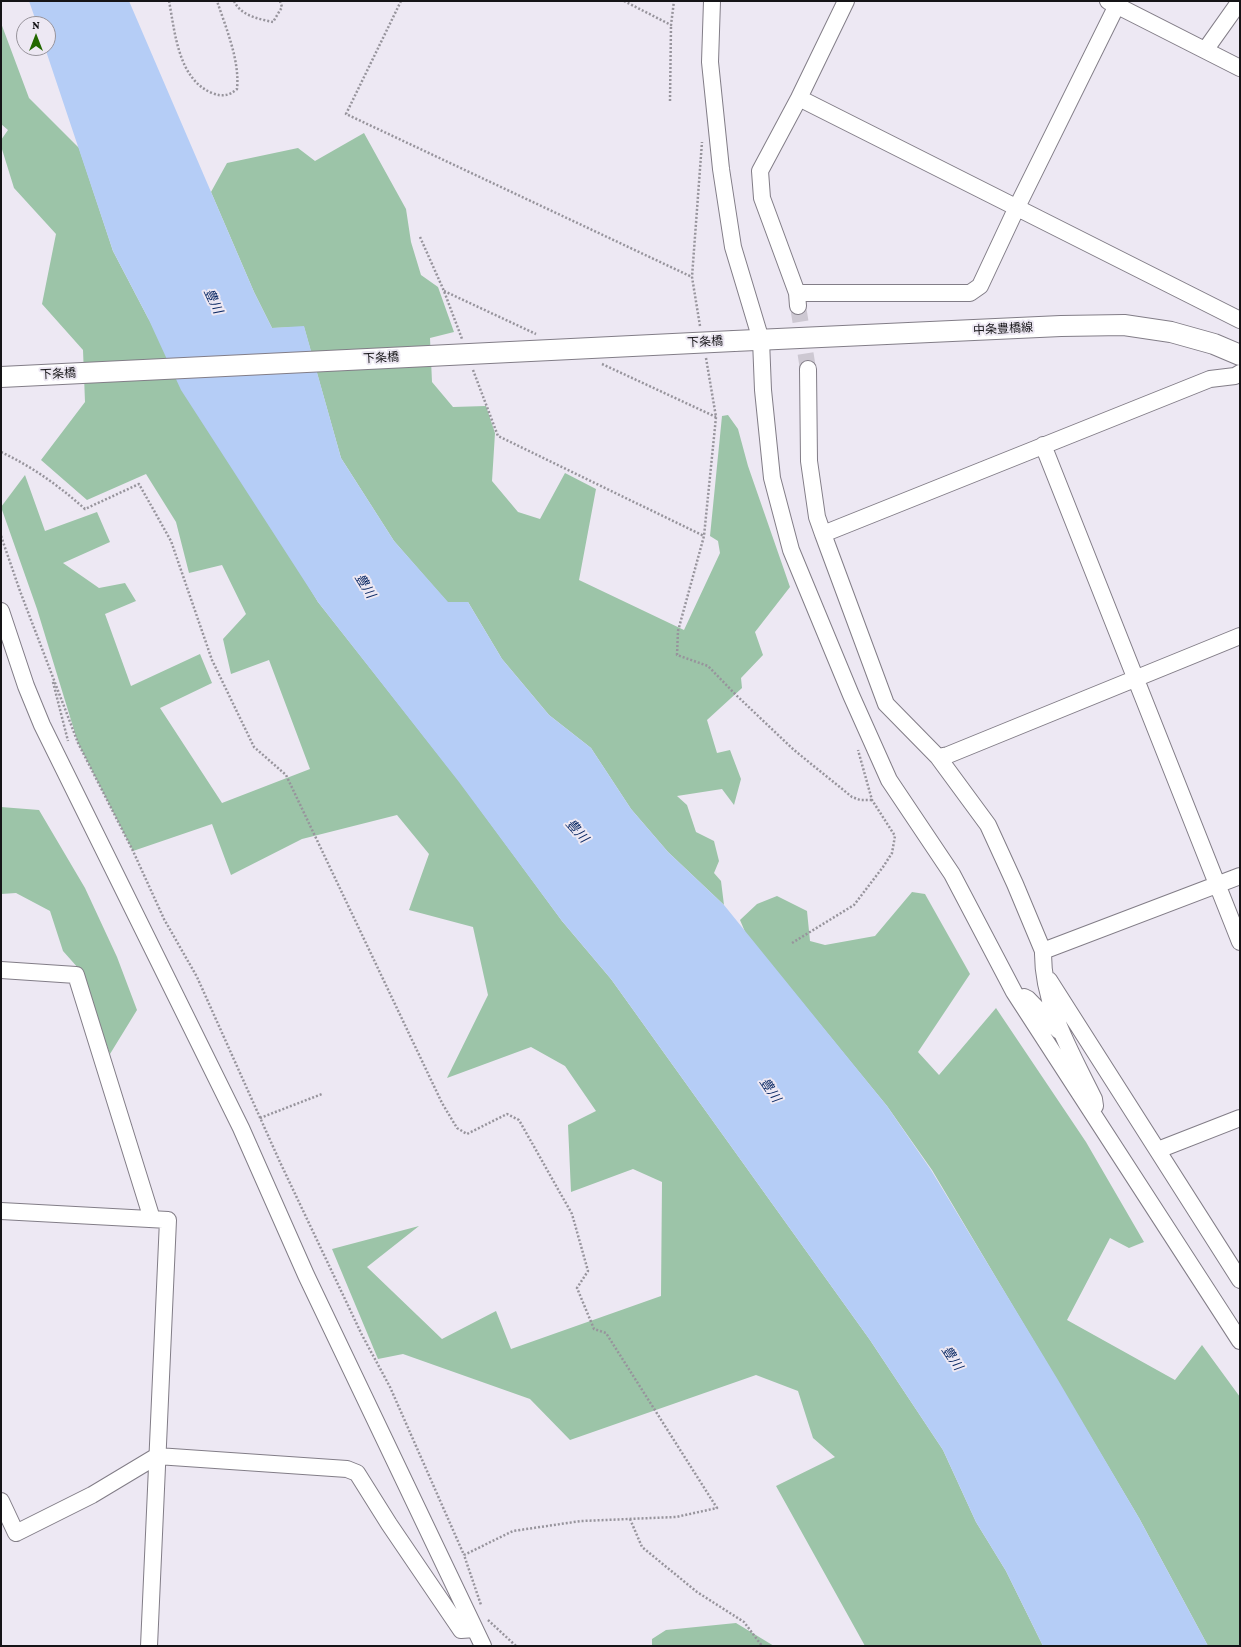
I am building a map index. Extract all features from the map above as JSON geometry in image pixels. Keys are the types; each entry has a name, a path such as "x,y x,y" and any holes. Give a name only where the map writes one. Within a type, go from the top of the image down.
{"main road":[{"name":"中条豊橋線","path":"761,340 1061,326 1124,325 1171,332 1214,344 1240,355"},
{"name":"下条橋","path":"1,377 761,340"}],"street":[{"path":"712,1 710,62 721,168 733,247 761,340 763,390 772,478 791,550 851,695 889,780 952,874 1014,992 1240,1341"},
{"path":"846,1 799,98 760,171 762,198 797,299 970,293 980,286 1115,3 1240,68"},
{"path":"1206,50 1240,1"},
{"path":"799,98 1240,320"},
{"path":"808,369 809,461 817,517 886,704 938,757 988,825 1043,951 1043,970 1046,993 1063,1035 1094,1099 1098,1122"},
{"path":"823,534 1210,379 1235,376 1240,373"},
{"path":"1043,445 1240,942"},
{"path":"1,612 26,686 42,725 240,1128 306,1275 480,1624 483,1646"},
{"path":"938,757 948,755 1136,677 1240,636"},
{"path":"1043,951 1240,876"},
{"path":"1,970 76,975 152,1219"},
{"path":"1043,970 1240,1280"},
{"path":"1014,992 1028,999 1135,1114"},
{"path":"1158,1150 1240,1118"},
{"path":"1,1210 168,1220 149,1646"},
{"path":"1,1502 16,1533 92,1494 157,1456 347,1469 357,1473 389,1524 461,1630 480,1624"}],"path":[{"path":"169,1 176,40 185,65 194,81 208,91 220,96 230,94 237,89 238,78 234,57 217,1"},
{"path":"234,1 236,5 252,18 274,22 282,6 280,1"},
{"path":"401,1 346,114 692,277"},
{"path":"624,1 671,25"},
{"path":"670,101 671,25 674,1"},
{"path":"701,331 692,277 703,134"},
{"path":"420,237 444,291 463,342"},
{"path":"706,354 716,417 704,536 678,631 678,655 708,666 794,750 852,796 860,800 872,800"},
{"path":"471,363 498,436 704,536"},
{"path":"1,452 28,465 62,489 85,509 139,484 171,541 212,660 254,748 286,775 390,997 445,1110 457,1128 467,1134 508,1114 519,1120 572,1214 588,1271 577,1288 594,1329 606,1333 717,1508 676,1517 581,1521 513,1531 464,1555"},
{"path":"1,536 78,743 134,851 164,919 197,977 260,1118 362,1335 390,1387 464,1555 484,1611"},
{"path":"50,671 69,745"},
{"path":"792,943 854,905 883,868 892,853 895,836 872,800 857,747"},
{"path":"260,1118 322,1094"},
{"path":"630,1519 642,1548 697,1592 744,1622 762,1646"},
{"path":"480,1624 516,1646"}],"green space":[{"path":"1,23 29,98 79,148 113,251 148,318 318,602 460,782 562,921 611,979 870,1340 943,1450 976,1522 1006,1571 1043,1646 865,1646 776,1486 835,1457 813,1438 798,1391 756,1375 570,1440 530,1399 403,1354 378,1359 332,1249 419,1226 367,1267 442,1339 496,1311 511,1349 661,1296 662,1182 633,1169 571,1192 568,1125 596,1111 565,1066 531,1047 447,1078 488,995 473,927 409,910 429,854 397,815 302,839 231,875 212,824 133,851 78,743 37,609 1,507 25,475 45,531 97,512 110,542 63,563 99,588 125,583 136,601 105,614 131,686 200,654 212,683 160,708 222,803 310,769 269,660 231,674 223,639 246,614 222,565 189,573 176,522 146,474 87,500 41,460 85,402 83,350 42,304 56,234 14,188 1,146 1,140 8,130 1,124"},
{"path":"364,133 406,209 411,242 421,275 438,287 454,332 430,338 432,382 453,407 486,406 495,433 492,481 518,512 540,519 565,473 596,489 579,580 684,630 720,553 718,541 710,536 722,416 728,415 738,429 748,466 790,587 755,632 763,655 741,678 742,688 707,720 717,753 730,750 741,779 734,805 722,789 677,796 687,805 696,832 714,841 719,861 714,873 721,881 724,905 668,852 631,809 591,748 549,715 502,659 468,602 448,603 394,541 341,458 304,327 272,328 254,292 211,192 227,163 298,148 315,161"},
{"path":"1,807 39,810 85,888 117,957 137,1010 110,1054 79,969 63,951 50,911 16,893 1,894"},
{"path":"912,892 925,894 970,974 918,1052 939,1075 996,1008 1086,1142 1144,1242 1129,1248 1110,1238 1067,1320 1175,1380 1202,1345 1240,1397 1240,1646 1208,1646 1139,1518 932,1170 887,1106 746,934 740,920 757,904 777,896 807,911 810,941 825,945 875,936"},
{"path":"736,1623 774,1646 652,1646 652,1639 666,1630"}],"water":[{"name":"豊川","path":"29,1 129,1 254,292 272,328 304,326 341,458 394,541 448,602 468,602 502,659 549,715 591,748 631,809 668,852 724,905 887,1106 931,1170 1058,1380 1139,1518 1208,1646 1043,1646 1006,1571 976,1522 943,1450 870,1340 611,979 562,921 459,782 318,602 181,390 148,318 113,251 48,56 56,56 56,16 34,16"}],"tunnel":[{"path":"798,306 808,369"}]}
